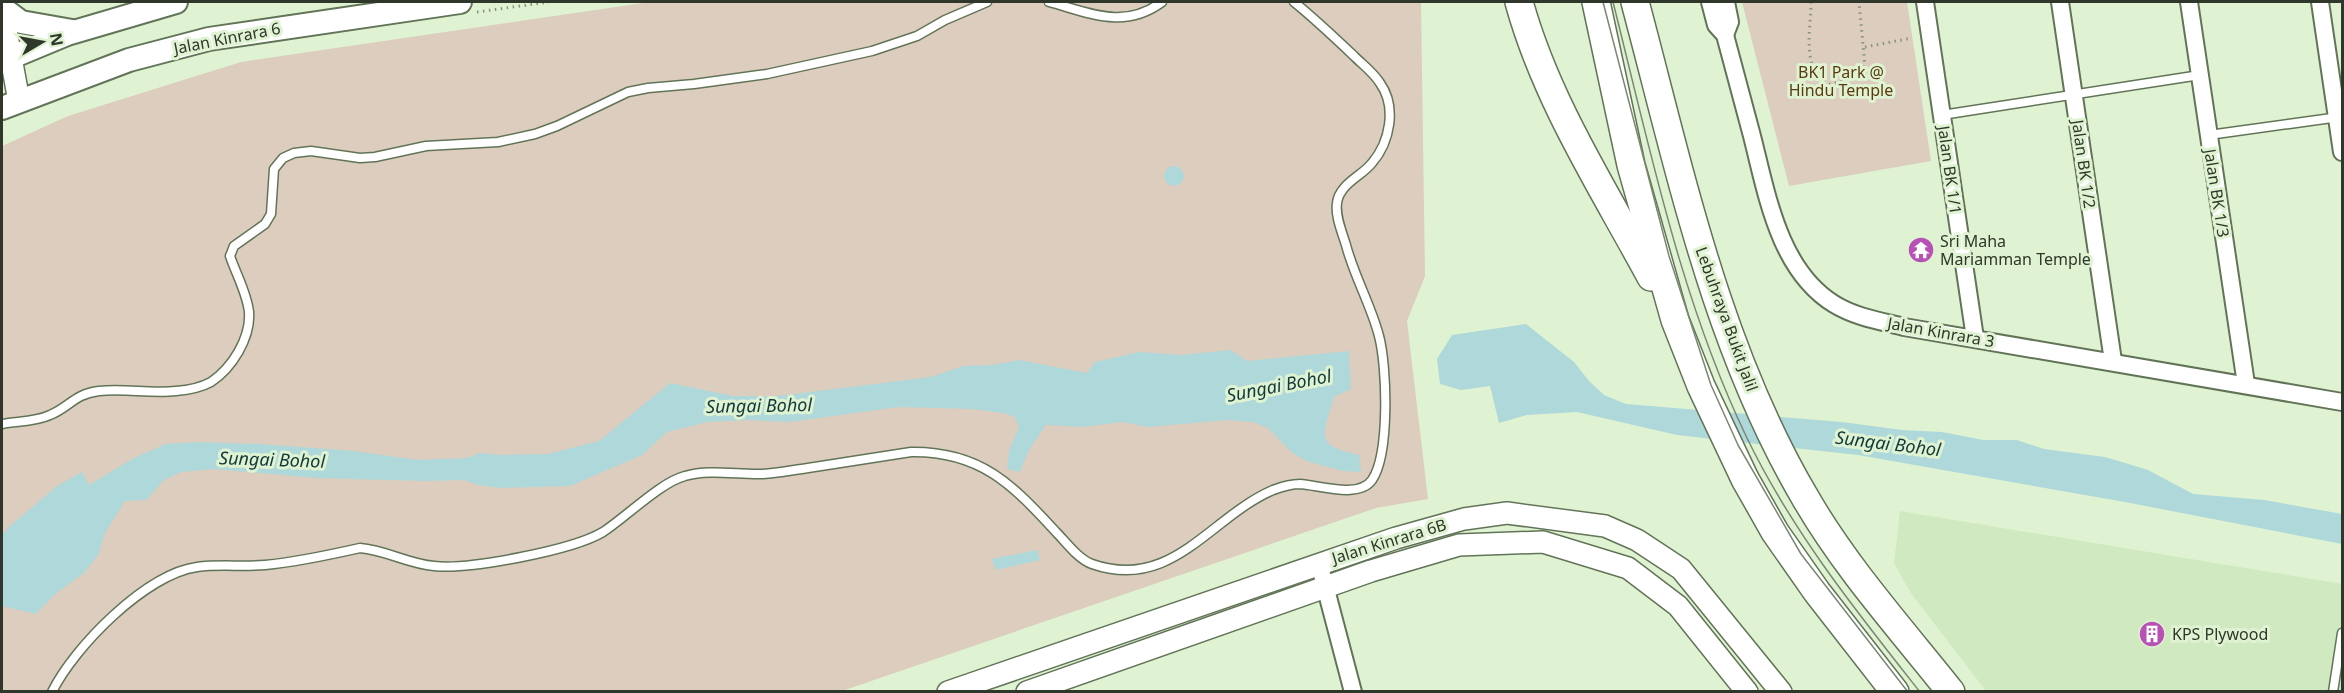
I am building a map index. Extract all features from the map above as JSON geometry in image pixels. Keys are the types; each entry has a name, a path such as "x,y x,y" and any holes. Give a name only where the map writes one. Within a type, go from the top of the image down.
{"highway":[{"path":"1519,2 1531,44 1549,87 1675,320"},
{"path":"1596,2 1631,165 1675,320 1701,386 1745,480 1781,540 1817,592 1895,692"},
{"name":"Lebuhraya Bukit Jalil","path":"1635,2 1697,235 1747,381 1794,478 1831,540 1951,692"}],"main road":[{"path":"6,60 76,32 176,2"},
{"name":"Jalan Kinrara 6","path":"9,105 129,60 210,39 460,2"},
{"path":"2,9 21,22 76,32"}],"street":[{"name":"Jalan Kinrara 3","path":"1710,2 1716,25 1725,35 1772,212 1784,244 1798,269 1816,290 1835,305 1855,314 1904,327 2343,402"},
{"name":"Jalan Kinrara 3","path":"1725,35 1730,22 1726,2"},
{"name":"Jalan BK 1/1","path":"1925,2 1975,338"},
{"name":"Jalan BK 1/2","path":"2060,2 2113,362"},
{"name":"Jalan BK 1/3","path":"2189,2 2246,384"},
{"path":"2320,2 2340,117 2343,152"},
{"path":"2,9 9,105"},
{"path":"2,82 9,105"},
{"name":"Jalan Kinrara 6B","path":"948,692 1396,538 1464,519 1507,513 1605,526 1637,540 1680,569 1781,692"},
{"name":"Jalan Kinrara 6B","path":"1027,692 1326,586 1459,545 1543,542 1628,568 1678,606 1747,692"},
{"path":"1319,563 1353,692"}],"lane":[{"path":"2,424 36,421 54,414 74,398 86,393 100,391 174,392 196,389 212,381 225,370 244,340 249,312 242,285 230,256 234,246 265,224 271,214 274,170 283,158 294,153 311,151 360,158 375,157 408,148 498,142 535,134 628,92 767,74 872,51 916,36 945,20 987,2"},
{"path":"1049,2 1094,15 1116,18 1140,14 1162,2"},
{"path":"52,692 61,673 81,649 127,604 151,585 173,574 196,567 266,565 360,548 373,549 412,562 460,567 576,544 602,532 657,492 685,476 764,474 911,452 936,452 977,463 994,474 1033,507 1088,563 1107,569 1127,570 1154,567 1173,559 1257,498 1276,489 1300,484 1340,490 1366,486 1373,479 1383,441 1384,375 1379,334 1349,257 1336,203 1340,192 1373,162 1383,146 1388,133 1390,113 1382,86 1371,71 1294,2"},
{"path":"1942,115 2200,75"},
{"path":"2209,135 2340,117"},
{"path":"2333,692 2343,633"}],"path":[{"path":"1811,2 1808,42 1813,69 1817,77 1830,84 1858,78 1865,66 1859,2"},
{"path":"1864,46 1912,38"}],"shaded area":[{"name":"KPS Plywood","path":"1900,511 2342,584 2342,691 1986,691 1910,592 1894,563"}],"green space":[{"path":"650,2 1421,2 1425,276 1407,321 1428,499 1376,508 842,691 2,691 2,146 68,116 241,62"},
{"name":"BK1 Park @ Hindu Temple","path":"1742,2 1907,2 1931,161 1789,186"}],"water":[{"path":"1174,166 1181,169 1184,176 1181,183 1174,186 1167,183 1164,176 1167,169"},
{"name":"Sungai Bohol","path":"1526,324 1574,362 1604,395 1626,404 1942,432 1983,440 2017,440 2044,449 2105,457 2148,470 2193,494 2264,500 2342,514 2342,544 2125,502 1858,455 1677,435 1577,412 1527,415 1499,423 1490,386 1461,390 1440,384 1437,359 1452,335"},
{"name":"Sungai Bohol","path":"1230,350 1247,361 1349,351 1351,389 1334,397 1325,437 1334,447 1359,455 1361,472 1343,471 1306,461 1291,452 1268,428 1253,422 1227,420 1148,427 1122,422 1083,427 1046,425 1029,450 1020,472 1007,469 1009,451 1019,427 1015,417 972,409 898,407 790,422 749,420 707,422 667,432 642,455 570,486 501,488 478,485 464,480 316,478 214,469 181,472 164,480 146,500 125,501 105,533 98,555 84,573 54,595 36,614 2,606 2,535 8,528 57,486 82,472 89,485 134,458 166,444 199,442 259,444 354,451 417,460 467,458 480,453 548,454 599,441 670,383 733,396 778,396 931,377 963,366 992,365 1019,360 1087,373 1095,362 1139,352 1182,355"},
{"path":"1037,550 1040,560 996,570 992,559"}],"tram line":[{"path":"1603,2 1669,256 1711,385 1738,445 1801,554 1908,692"},
{"path":"1613,2 1654,168 1685,279 1703,333 1747,438 1784,506 1826,570 1920,692"}],"place":[{"name":"Sri Maha Mariamman Temple","path":"1921,250"},
{"name":"KPS Plywood","path":"2152,634"}]}
